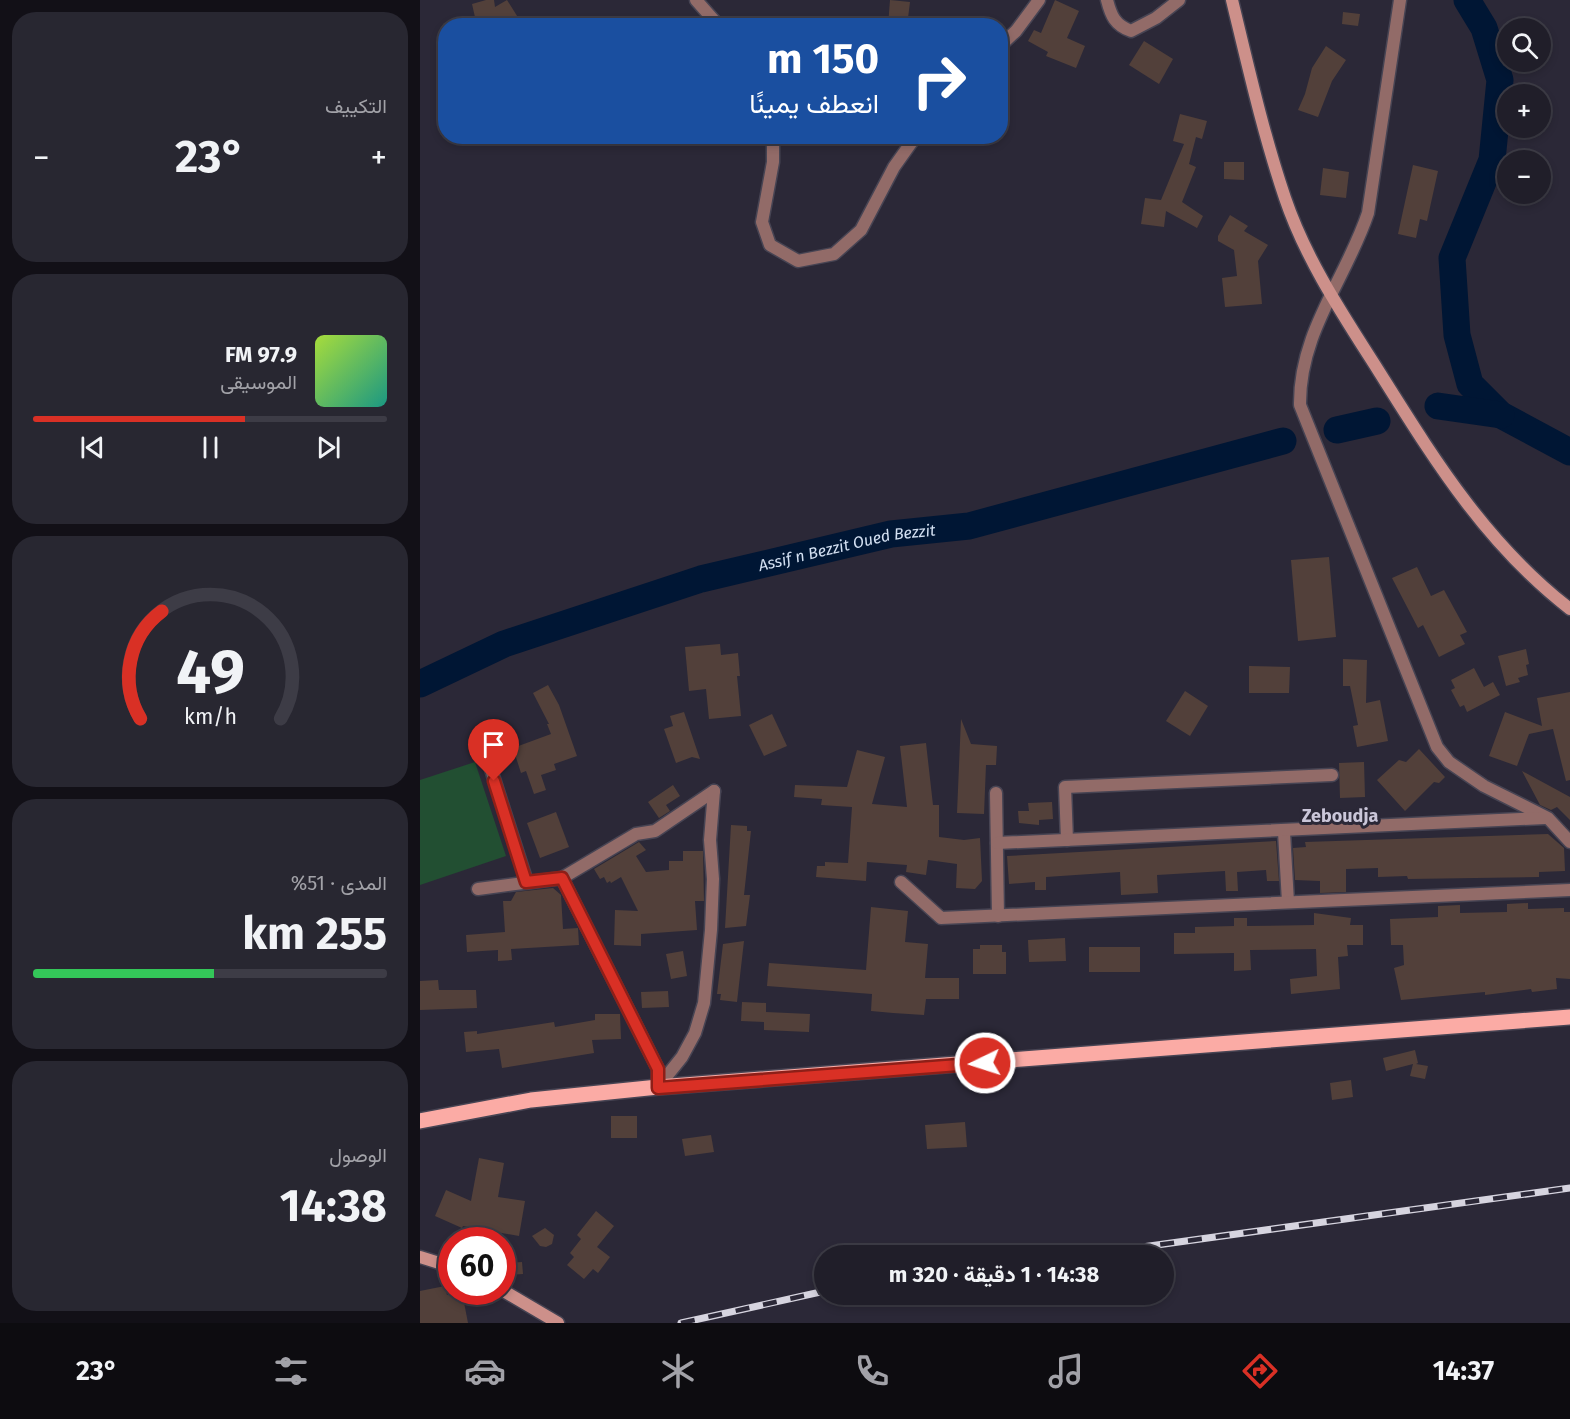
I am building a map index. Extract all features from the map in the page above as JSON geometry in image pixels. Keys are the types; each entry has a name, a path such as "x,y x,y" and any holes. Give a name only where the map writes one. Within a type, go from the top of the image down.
{"main road":[{"path":"1232,0 1250,77 1285,199 1330,295 1430,455 1486,530 1543,588 1570,609"},
{"path":"420,1121 531,1100 658,1088 1398,1028 1570,1017"},
{"path":"420,1257 438,1263"},
{"path":"516,1298 558,1323"}],"street":[{"path":"696,0 712,18"},
{"path":"1008,38 1040,0"},
{"path":"1107,0 1111,15 1119,27 1131,31 1156,18 1179,0"},
{"path":"1400,0 1368,213 1357,246 1330,295 1306,353 1300,385 1300,405 1437,747 1449,762 1484,786 1548,818 1570,842"},
{"path":"773,144 773,162 762,222 770,244 798,261 834,254 861,230 894,167 910,144"},
{"path":"488,760 526,882"},
{"path":"1067,840 1065,787 1332,775"},
{"path":"478,889 562,878 636,834 654,831 714,791 710,840 713,879 711,930 704,1003 695,1033 682,1057 658,1088"},
{"path":"996,793 998,916"},
{"path":"997,843 1284,832 1548,818"},
{"path":"1284,832 1288,902"},
{"path":"562,878 658,1069 658,1088"},
{"path":"901,882 941,918 1570,890"}],"green space":[{"path":"475,762 506,856 420,885 420,780"}],"building":[{"path":"494,0 495,7 507,0 518,18 475,18 472,4"},
{"path":"890,0 910,2 908,18 889,18"},
{"path":"1055,0 1079,11 1067,38 1085,46 1076,68 1046,56 1048,52 1028,41 1034,30 1041,33"},
{"path":"1343,12 1360,14 1358,26 1342,24"},
{"path":"1144,41 1173,59 1159,84 1129,65"},
{"path":"1326,46 1346,60 1332,81 1318,117 1298,110 1312,68"},
{"path":"1180,114 1207,121 1202,139 1196,137 1189,164 1196,167 1182,202 1203,216 1197,228 1166,211 1164,227 1141,224 1145,198 1161,200 1184,144 1173,141"},
{"path":"1224,162 1244,162 1244,180 1224,179"},
{"path":"1413,165 1438,171 1427,221 1420,219 1416,238 1398,234"},
{"path":"1323,168 1349,172 1346,198 1320,195"},
{"path":"1230,215 1248,226 1244,231 1268,245 1258,261 1262,304 1225,307 1222,278 1237,276 1234,250 1218,241 1218,236"},
{"path":"1329,557 1336,637 1298,641 1291,560"},
{"path":"1417,567 1431,596 1444,590 1467,632 1460,635 1465,644 1439,657 1423,625 1418,628 1392,578"},
{"path":"720,644 721,655 738,653 740,676 737,676 741,716 709,719 706,689 689,691 685,647"},
{"path":"1526,649 1529,664 1526,665 1528,675 1518,678 1520,682 1506,686 1498,656"},
{"path":"1343,659 1367,660 1366,703 1380,700 1388,741 1357,747 1353,726 1358,725 1350,686 1343,686"},
{"path":"1249,666 1290,667 1289,693 1249,693"},
{"path":"1474,668 1484,687 1493,682 1500,695 1467,712 1464,705 1460,707 1451,690 1455,688 1451,680"},
{"path":"548,685 559,705 577,756 554,764 556,770 541,775 546,790 534,794 526,771 521,773 513,748 551,734 547,724 549,724 533,693"},
{"path":"1185,691 1208,706 1190,736 1166,721"},
{"path":"1570,692 1570,780 1566,781 1553,729 1529,734 1517,766 1489,756 1505,712 1542,726 1537,698"},
{"path":"684,712 700,759 692,757 676,763 664,729 673,726 670,716"},
{"path":"772,714 787,746 764,756 749,725"},
{"path":"961,719 971,744 997,746 996,765 986,765 984,814 957,813"},
{"path":"926,743 933,805 939,805 939,837 964,840 980,838 982,881 975,889 956,888 957,864 928,860 926,875 906,872 907,865 867,862 866,881 816,877 817,866 825,866 825,862 848,863 852,807 821,805 822,799 794,797 795,785 847,787 857,750 885,757 872,804 907,807 900,746"},
{"path":"1419,749 1445,777 1439,783 1434,782 1405,811 1377,780 1399,760 1406,762"},
{"path":"1364,762 1365,797 1340,798 1339,763"},
{"path":"1522,771 1570,797 1570,820 1557,807 1551,810 1540,805"},
{"path":"673,785 680,796 666,805 670,811 659,818 648,802"},
{"path":"1052,802 1053,819 1039,820 1039,825 1019,823 1018,811 1029,811 1028,803"},
{"path":"556,812 569,847 540,858 527,823"},
{"path":"731,825 747,826 747,831 751,831 744,895 750,895 746,926 725,928"},
{"path":"1548,834 1564,848 1565,871 1539,872 1539,877 1408,879 1407,876 1378,877 1378,868 1346,869 1346,892 1320,893 1320,881 1295,880 1293,848 1306,847 1305,842"},
{"path":"1276,841 1279,881 1267,881 1266,870 1237,872 1238,891 1226,891 1225,871 1157,875 1158,893 1121,895 1120,872 1046,877 1046,890 1035,890 1035,882 1009,884 1007,856"},
{"path":"639,842 646,850 636,856 646,872 669,870 669,861 683,861 683,851 703,851 704,901 695,901 697,930 641,934 641,946 614,945 615,910 638,911 621,877 607,883 604,877 600,879 594,869"},
{"path":"553,888 561,895 563,929 578,928 579,945 511,949 512,960 498,961 498,950 467,952 466,935 505,932 503,901 511,901 516,892"},
{"path":"1528,903 1528,909 1564,908 1564,912 1570,912 1570,979 1556,978 1557,989 1532,992 1531,989 1485,995 1485,992 1401,1000 1394,968 1404,965 1403,945 1391,945 1390,919 1438,917 1438,906 1460,905 1460,913 1507,912 1507,904"},
{"path":"871,907 908,911 905,942 928,944 925,978 959,978 959,999 926,999 924,1015 893,1013 871,1011 872,994 767,986 769,963 866,970"},
{"path":"1314,913 1351,918 1350,925 1363,925 1363,945 1347,945 1348,956 1338,957 1340,989 1291,994 1290,979 1317,976 1316,949 1250,950 1251,970 1234,971 1234,953 1174,954 1174,933 1195,933 1195,927 1234,926 1234,918 1247,918 1247,926 1314,925"},
{"path":"1065,938 1066,961 1029,962 1028,940"},
{"path":"744,941 737,1002 720,1000 721,994 717,994 723,944"},
{"path":"980,945 1002,945 1002,952 1006,952 1006,974 973,974 973,949 980,949"},
{"path":"1089,947 1140,947 1140,972 1089,972"},
{"path":"683,951 687,976 671,979 666,954"},
{"path":"438,980 439,990 476,990 477,1008 420,1010 420,981"},
{"path":"668,991 669,1007 642,1008 641,992"},
{"path":"742,1002 766,1003 766,1012 810,1014 809,1032 764,1030 764,1022 741,1021"},
{"path":"595,1014 620,1014 621,1039 592,1040 594,1053 502,1068 499,1049 466,1052 464,1032 477,1031 477,1034 554,1022 555,1027 595,1020"},
{"path":"1415,1050 1418,1063 1416,1064 1428,1066 1425,1079 1410,1076 1413,1064 1386,1071 1383,1058"},
{"path":"1351,1080 1353,1097 1332,1100 1330,1083"},
{"path":"611,1116 637,1116 637,1138 611,1138"},
{"path":"965,1122 967,1147 927,1149 925,1125"},
{"path":"711,1135 714,1152 685,1156 682,1139"},
{"path":"479,1158 504,1163 498,1197 525,1201 519,1236 516,1235 516,1227 460,1227 435,1216 446,1190 471,1201"},
{"path":"596,1211 614,1226 597,1247 610,1257 598,1273 593,1269 584,1279 567,1265 574,1257 570,1253 581,1239 577,1235"},
{"path":"545,1228 554,1235 552,1244 546,1247 540,1246 532,1236"},
{"path":"516,1262 522,1262 523,1274 516,1274"},
{"path":"438,1287 438,1305 465,1305 468,1323 420,1323 420,1291"}],"waterway":[{"path":"1467,0 1484,28 1500,80 1492,160 1452,258 1457,335 1470,384 1501,415 1570,452"},
{"path":"1438,406 1501,415"},
{"path":"1337,430 1377,421"},
{"name":"Assif n Bezzit Oued Bezzit","path":"420,684 504,644 701,579 891,534 969,526 1283,441"}],"railway":[{"path":"1157,1245 1570,1188"},
{"path":"681,1323 814,1293"}],"district":[{"name":"Zeboudja","path":"1340,816"}],"route":[{"path":"494,781 526,882 562,878 658,1069 658,1088 985,1063"}]}
